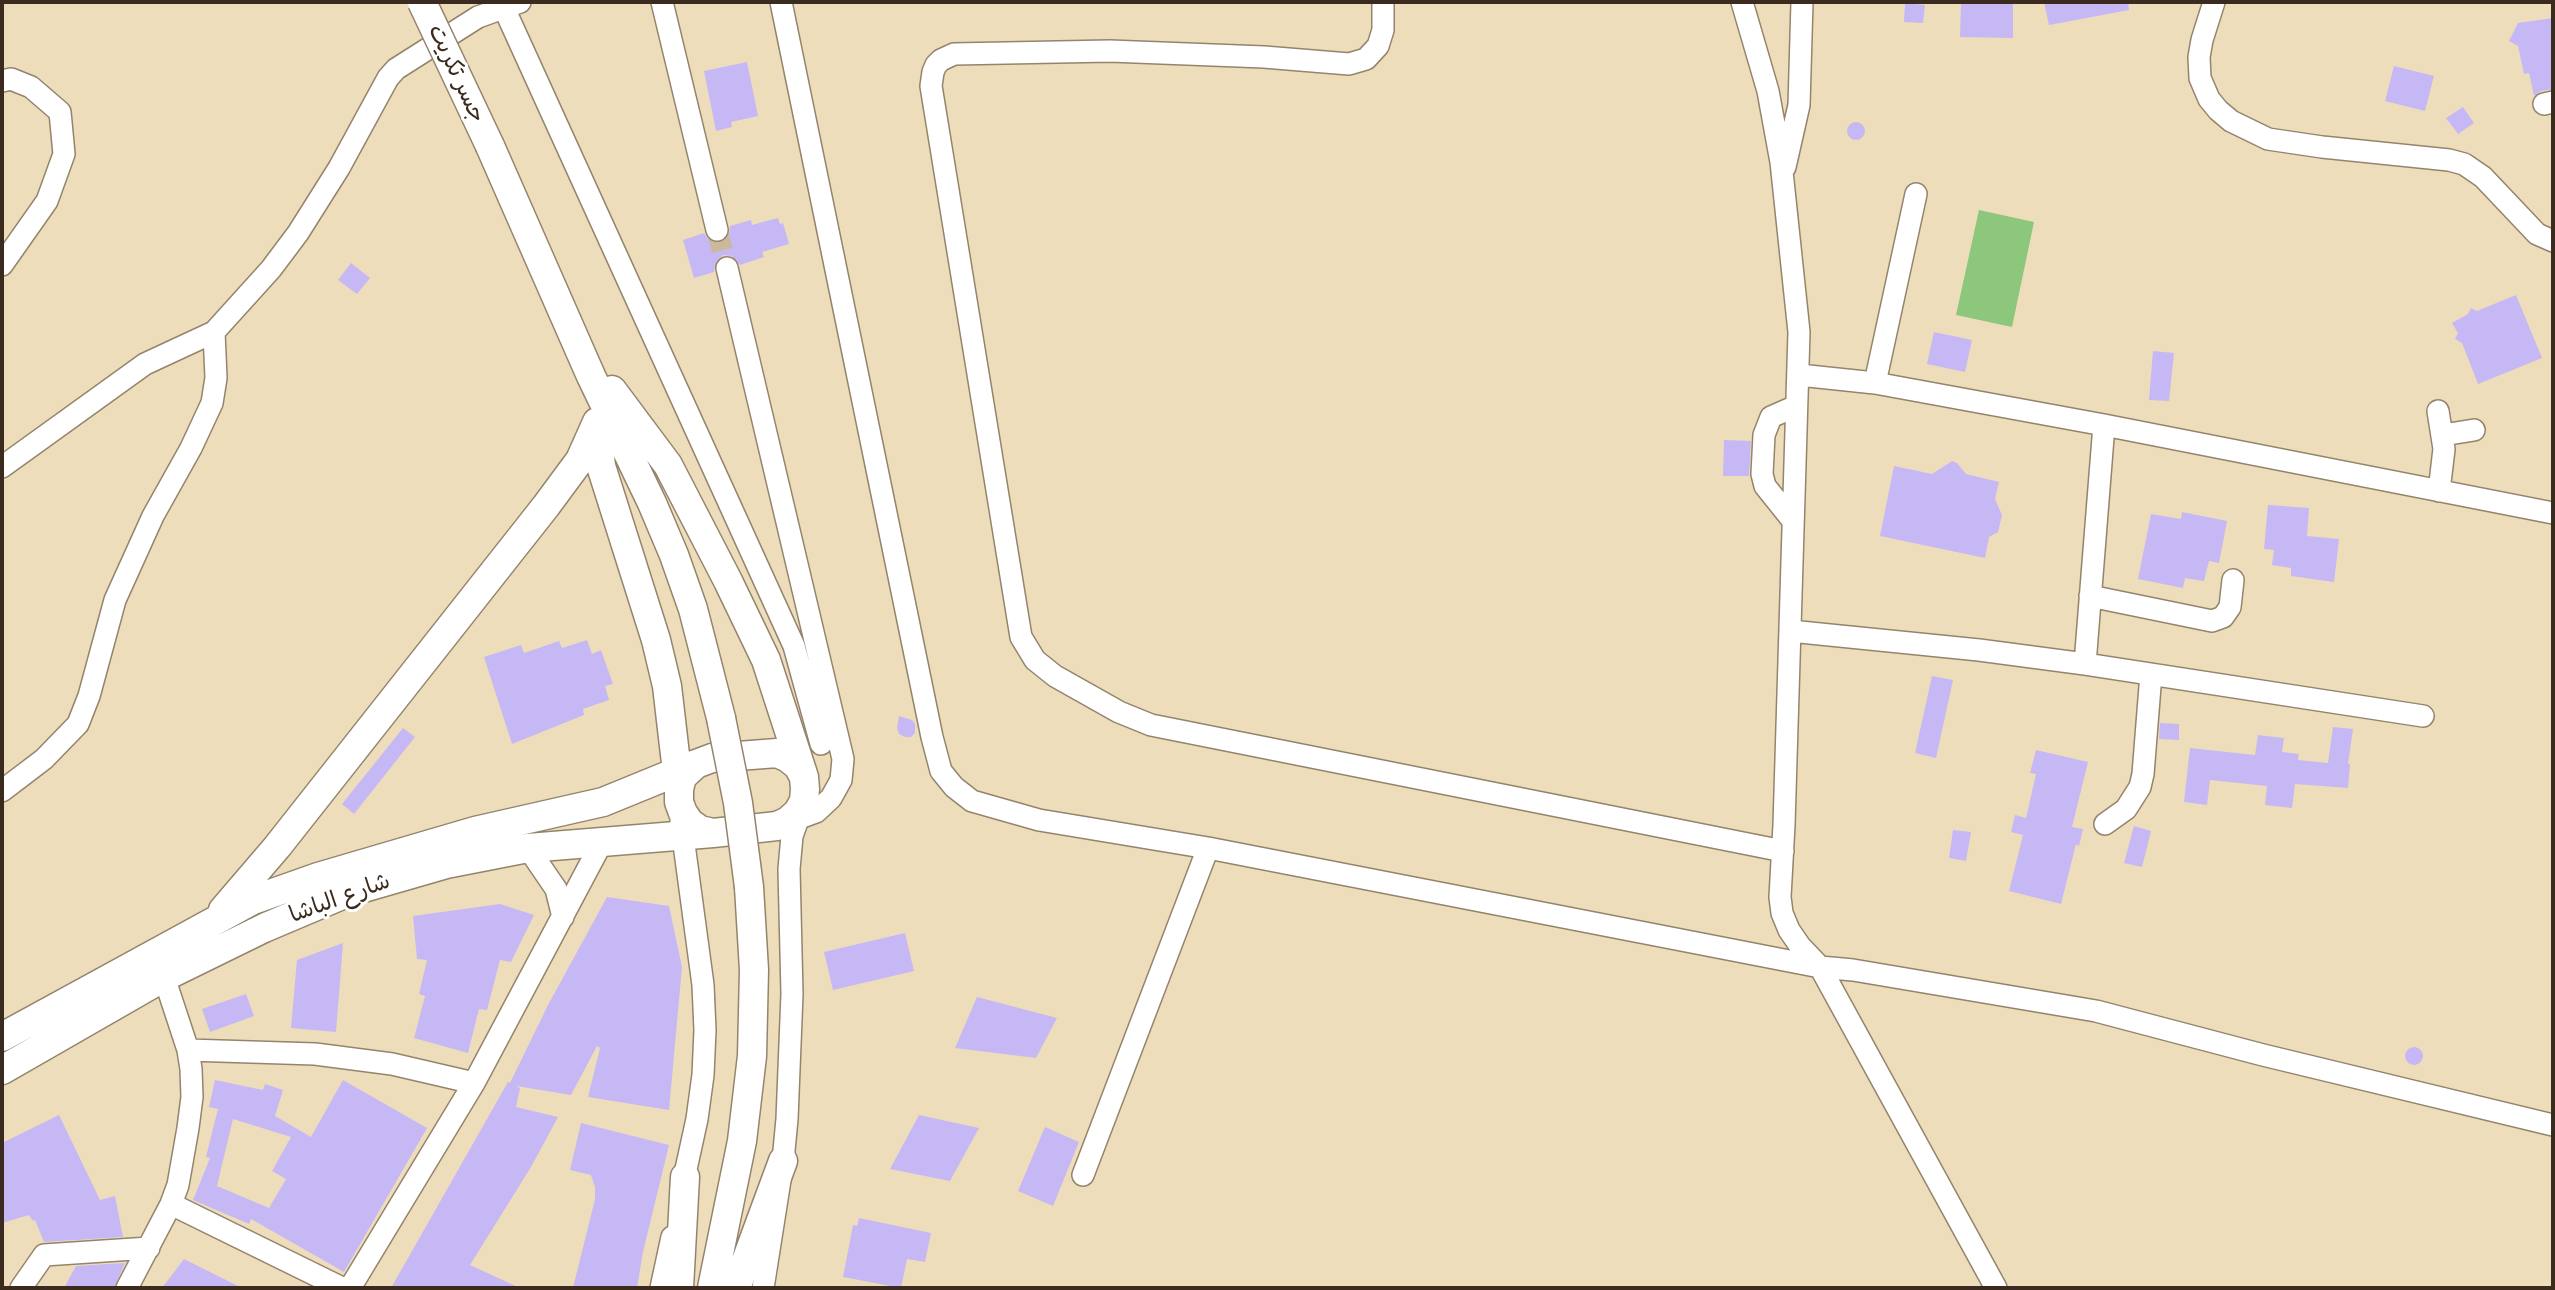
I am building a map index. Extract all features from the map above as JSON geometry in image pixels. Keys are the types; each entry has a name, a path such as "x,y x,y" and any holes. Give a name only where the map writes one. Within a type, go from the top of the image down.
{"main road":[{"name":"جسر تكريت","path":"422,2 490,146 570,329"},
{"path":"570,329 673,474 808,746 796,806"},
{"path":"570,329 674,555 693,609 721,718 738,803 749,887 754,1013 742,1141 734,1288"},
{"path":"591,376 597,404 601,466 656,640 667,686 682,782 682,813 700,830 713,833"},
{"path":"2,1037 145,977 211,923 277,847 546,506 580,460 597,422"},
{"path":"211,923 253,900 318,877 475,831 682,782 712,758 808,746"},
{"name":"شارع الباشا","path":"2,1070 145,977 349,892 446,864 528,848 713,833 796,806"},
{"path":"712,1288 742,1141"},
{"path":"734,1288 783,1161"},
{"path":"679,1288 685,1177"}],"street":[{"path":"662,2 717,230"},
{"path":"781,2 941,771 954,787 972,801 1039,820 1208,848 1820,967 2095,1011 2263,1055 2553,1125"},
{"path":"1383,2 1383,30 1378,46 1366,59 1349,64 1187,53 1034,51 954,54 936,65 931,86 1021,638 1035,660 1055,676 1111,709 1151,725 1783,851"},
{"path":"1742,2 1768,91 1783,176 1799,332 1780,897 1782,913 1789,930 1820,967 1996,1288"},
{"path":"1783,176 1799,105 1802,2"},
{"path":"2214,2 2202,40 2199,57 2200,78 2208,99 2231,121 2268,139 2464,164 2483,177 2537,234 2553,241"},
{"path":"2,467 145,364 214,332 271,269 298,233 339,168 388,78 396,69 478,18 512,5 794,646 808,746"},
{"path":"2,81 11,79 31,87 60,112 64,154 47,201 2,265"},
{"path":"1874,383 1916,194"},
{"path":"727,268 808,746"},
{"path":"2,791 44,759 78,724 89,696 115,600 153,516 191,448 212,403 215,378 214,332"},
{"path":"1799,375 1874,383 2104,425 2553,513"},
{"path":"1793,522 1765,486 1762,474 1764,435 1771,417 1797,406"},
{"path":"2438,411 2443,435 2444,463 2439,491"},
{"path":"2085,664 2104,425"},
{"path":"2443,435 2473,430"},
{"path":"2090,596 2200,621 2212,621 2223,617 2230,607 2233,580"},
{"path":"1790,631 1952,647 2085,664 2423,716"},
{"path":"2105,824 2126,809 2140,787 2151,674"},
{"path":"763,1288 783,1161 791,1036 789,869 796,806 817,812 831,798 841,780 843,759 808,746"},
{"path":"661,1288 697,1119 705,1030 702,974 683,835 682,782"},
{"path":"350,1288 474,1083 602,842"},
{"path":"528,848 556,889 564,917"},
{"path":"1083,1175 1208,848"},
{"path":"127,1288 172,1204 183,1162 192,1097 188,1050 145,977"},
{"path":"188,1050 315,1054 392,1064 474,1083"},
{"path":"172,1204 342,1288"},
{"path":"21,1288 44,1255 149,1248"}],"green space":[{"path":"1979,210 2034,222 2012,327 1956,315"}],"building":[{"path":"1961,2 2013,2 2013,38 1960,37"},
{"path":"2044,2 2128,2 2129,10 2049,25"},
{"path":"1905,3 1925,5 1923,23 1904,22"},
{"path":"2553,18 2553,89 2541,91 2534,96 2529,73 2524,74 2518,46 2509,41 2518,23"},
{"path":"747,62 758,116 731,122 732,127 716,131 704,71"},
{"path":"2394,66 2434,76 2425,111 2385,101"},
{"path":"2463,107 2474,123 2458,134 2446,118"},
{"path":"1856,122 1862,125 1865,131 1862,137 1856,140 1850,137 1847,131 1850,125"},
{"path":"778,218 780,224 783,223 789,244 762,252 764,257 740,265 731,256 723,255 715,264 714,272 694,278 683,240 704,233 708,239 719,243 729,234 730,226 751,220 752,225"},
{"path":"351,263 370,278 357,294 338,280"},
{"path":"2516,295 2542,358 2478,384 2462,343 2455,339 2458,333 2452,323 2468,314 2471,308 2477,311"},
{"path":"1934,332 1972,340 1965,372 1927,364"},
{"path":"2153,351 2174,353 2169,401 2149,400"},
{"path":"1724,440 1751,441 1749,476 1723,476"},
{"path":"1952,461 1966,474 1999,482 1995,499 2002,515 1998,532 1989,537 1985,558 1880,536 1894,466 1932,474"},
{"path":"2268,505 2309,508 2307,536 2339,539 2334,582 2291,576 2291,568 2272,565 2274,550 2264,549"},
{"path":"2182,512 2227,521 2219,563 2209,561 2204,581 2185,578 2183,588 2138,579 2151,514 2181,519"},
{"path":"587,640 592,654 601,650 613,684 605,686 609,700 583,709 584,715 512,744 484,657 521,645 524,653 559,641 562,648"},
{"path":"1932,676 1953,680 1936,758 1915,753"},
{"path":"899,716 912,720 915,724 915,733 911,737 899,734"},
{"path":"2160,723 2179,724 2179,740 2159,739"},
{"path":"2333,727 2353,729 2348,788 2295,784 2292,808 2265,805 2267,786 2210,780 2207,805 2184,802 2190,748 2255,755 2258,735 2284,738 2282,752 2299,754 2298,760 2328,763"},
{"path":"403,728 415,737 354,814 342,804"},
{"path":"2036,750 2088,762 2072,827 2083,829 2079,846 2076,844 2061,904 2009,891 2023,835 2011,832 2015,815 2026,818 2036,774 2030,773"},
{"path":"2134,826 2151,831 2142,867 2124,863"},
{"path":"1953,830 1971,832 1966,861 1949,858"},
{"path":"607,897 669,906 682,967 669,1110 588,1097 600,1048 597,1046 571,1095 516,1086 520,1088 516,1107 558,1117 531,1167 470,1265 520,1288 391,1288 508,1082 510,1083 548,1005"},
{"path":"500,904 534,915 511,962 500,960 487,1010 479,1009 468,1053 414,1038 425,996 419,994 427,960 417,959 413,916"},
{"path":"905,933 914,971 833,990 824,952"},
{"path":"343,943 336,1032 291,1028 297,960"},
{"path":"246,994 254,1016 210,1032 202,1009"},
{"path":"977,997 1057,1018 1036,1058 955,1048"},
{"path":"2414,1047 2420,1050 2423,1056 2420,1062 2414,1065 2408,1062 2405,1056 2408,1050"},
{"path":"215,1080 263,1090 265,1084 283,1090 275,1116 311,1137 343,1080 427,1128 344,1272 251,1219 249,1224 193,1200 210,1158 206,1157 218,1109 209,1107","holes":["233,1119 291,1137 272,1171 286,1179 269,1208 217,1186"]},
{"path":"59,1115 100,1200 115,1196 123,1237 44,1242 35,1220 29,1215 2,1223 2,1143"},
{"path":"919,1115 979,1128 950,1181 890,1169"},
{"path":"581,1123 669,1145 637,1288 573,1288 595,1199 591,1175 570,1170"},
{"path":"1045,1127 1079,1142 1053,1206 1018,1191"},
{"path":"859,1218 931,1233 925,1262 907,1259 901,1288 843,1277 853,1225 857,1226"},
{"path":"184,1259 242,1288 162,1288"},
{"path":"125,1263 114,1288 64,1288 76,1266"}],"tunnel":[{"path":"717,230 727,268"}]}
